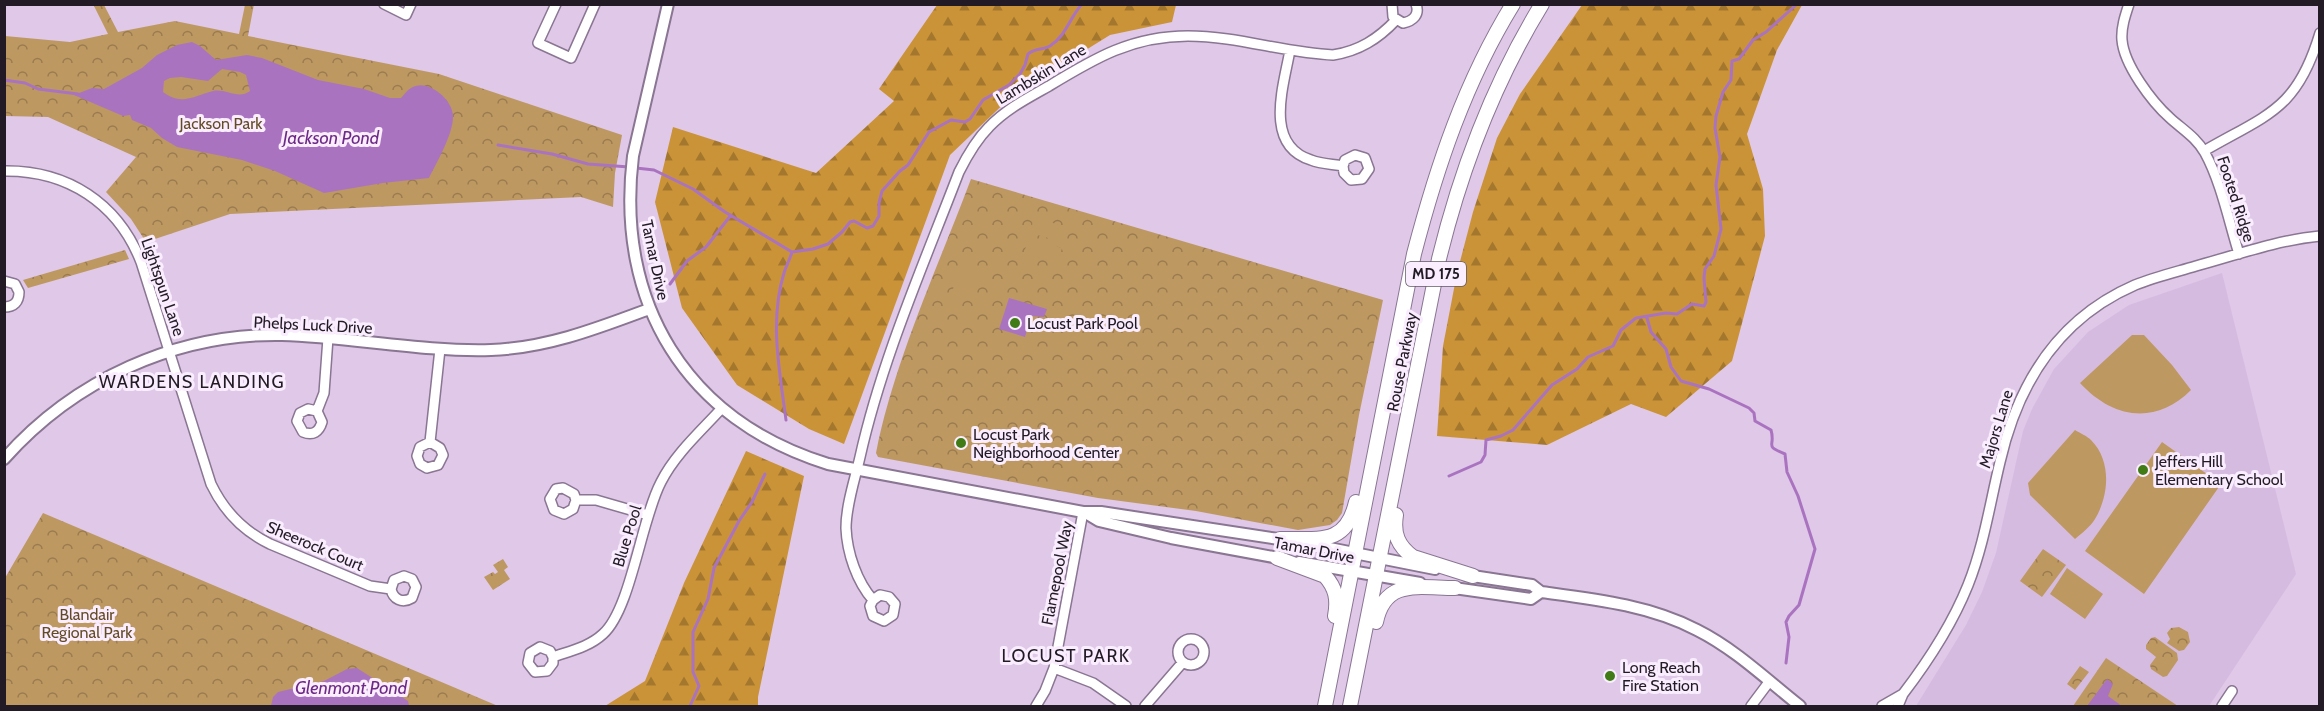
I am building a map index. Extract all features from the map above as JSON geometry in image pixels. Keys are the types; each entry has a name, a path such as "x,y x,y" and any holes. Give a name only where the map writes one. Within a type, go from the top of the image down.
{"main road":[{"name":"Rouse Parkway","path":"1324,706 1414,254 1441,159 1475,75 1513,4"},
{"name":"Rouse Parkway","path":"1350,706 1451,211 1468,159 1497,88 1542,4"},
{"path":"1419,361 1410,444 1395,531 1401,547 1413,557 1473,576"},
{"path":"1280,539 1331,537 1347,527 1353,517 1370,438 1385,403"},
{"path":"1277,558 1325,576 1336,597 1325,667 1324,706"},
{"path":"1359,706 1379,608 1383,602 1405,587 1455,588"}],"street":[{"path":"384,4 406,15 411,4"},
{"path":"556,4 538,43 571,58 595,4"},
{"name":"Tamar Drive","path":"668,4 633,156 630,181 633,245 649,309 666,342 686,371 722,408 770,442 800,455 857,470 1083,512 1101,512 1280,539 1380,560 1532,585 1541,592 1644,610 1673,619 1720,644 1800,706"},
{"path":"1392,4 1391,13 1396,20"},
{"name":"Lambskin Lane","path":"873,600 863,586 854,566 847,538 848,517 857,470 880,377 959,172 968,155 988,128 1014,106 1098,57 1142,41 1169,37 1205,37 1321,54 1345,53 1376,39 1396,20 1403,23 1414,19 1417,14 1416,4"},
{"name":"Footed Ridge","path":"2129,4 2123,21 2122,38 2127,58 2160,108 2204,151 2239,254"},
{"path":"2204,151 2272,113 2286,100 2307,71 2319,33"},
{"path":"1290,50 1280,108 1283,135 1288,144 1302,156 1343,166"},
{"name":"Lightspun Lane","path":"4,171 34,173 74,185 90,194 116,217 131,240 141,262 169,352"},
{"name":"Majors Lane","path":"1898,706 1903,694 1948,628 1969,584 1983,538 2007,432 2016,407 2037,366 2069,329 2112,297 2157,278 2295,239 2319,236"},
{"path":"4,281 15,284 20,292 14,305 4,307"},
{"name":"Phelps Luck Drive","path":"4,459 28,435 72,399 121,370 202,342 256,336 328,338 440,349 492,350 532,346 592,330 649,309"},
{"path":"317,411 324,393 328,338"},
{"path":"430,442 440,349"},
{"name":"Sheerock Court","path":"169,352 211,484 225,510 256,537 370,586 391,589"},
{"name":"Blue Pool","path":"553,657 593,641 611,626 621,605 648,515 661,481 670,466 722,408"},
{"path":"576,500 596,500 648,515"},
{"name":"Tamar Drive","path":"1083,512 1099,521 1171,538 1377,577 1531,599 1541,592"},
{"name":"Flamepool Way","path":"1036,706 1054,669 1083,512"},
{"path":"1145,706 1183,662"},
{"path":"1054,669 1093,683 1126,706"},
{"path":"1751,706 1769,682"},
{"path":"2222,706 2232,692"},
{"name":"Majors Lane","path":"1882,706 1903,694"}],"shaded area":[{"name":"Jeffers Hill Elementary School","path":"2222,273 2296,574 2209,706 2178,706 2107,659 2073,706 1916,706 1966,625 1982,592 1996,553 2023,431 2054,369 2088,332 2129,305"}],"green space":[{"name":"Jackson Park","path":"93,4 104,5 118,32 175,21 239,34 245,5 254,4 248,36 439,74 622,135 615,173 613,207 581,197 230,214 146,242 131,219 106,192 136,157 48,117 5,116 5,36 70,42 108,34"},
{"path":"937,5 1176,5 1172,22 1110,35 1013,95 950,155 844,444 809,429 737,385 682,308 655,202 673,127 816,173 894,101 879,89"},
{"path":"1582,5 1802,5 1777,50 1747,134 1763,189 1765,236 1732,361 1666,417 1631,404 1547,445 1437,436 1443,346 1457,273 1473,212 1497,138 1520,94"},
{"path":"971,179 1383,300 1359,415 1342,513 1337,520 1330,525 1298,530 1196,511 1098,498 878,457 876,453 884,418 905,349"},
{"path":"1034,218 1068,227 1063,242 1030,233"},
{"path":"1028,238 1062,248 1058,263 1024,254"},
{"path":"125,250 129,259 28,288 23,280"},
{"path":"962,262 979,267 968,300 951,295"},
{"path":"2132,335 2144,335 2191,390 2163,409 2148,413 2120,410 2092,395 2080,383"},
{"path":"2075,430 2098,448 2106,479 2100,510 2095,519 2075,539 2030,495 2028,483"},
{"path":"2162,442 2221,484 2144,594 2085,551"},
{"path":"746,451 804,476 758,706 605,706 645,681 684,583"},
{"name":"Blandair Regional Park","path":"43,513 498,706 5,706 5,578"},
{"path":"2043,549 2066,565 2042,597 2020,581"},
{"path":"503,559 508,567 504,570 510,579 493,590 484,577 498,572 493,565"},
{"path":"2067,568 2103,594 2085,619 2050,594"},
{"path":"2179,627 2188,632 2190,642 2184,650 2179,651 2167,643 2170,639 2167,633 2171,628"},
{"path":"2155,637 2177,653 2178,660 2167,676 2163,677 2151,669 2150,665 2156,657 2146,649 2146,645 2151,638"},
{"path":"2106,658 2178,706 2073,706"},
{"path":"2080,666 2089,672 2075,690 2067,684"}],"water":[{"name":"Jackson Pond","path":"192,42 216,60 247,55 262,58 318,80 364,89 390,98 401,98 417,85 432,88 444,97 452,110 450,131 429,178 324,193 275,171 242,160 177,147 151,128 132,120 130,115 123,116 74,95 92,88 104,89 177,45","holes":["222,69 246,75 250,91 245,93 213,91 182,99 163,92 164,81 170,78 181,77 208,81"]},
{"name":"Locust Park Pool","path":"1009,298 1047,309 1044,317 1031,316 1025,337 999,329"},
{"name":"Glenmont Pond","path":"357,668 408,701 409,706 271,706 273,697 278,692 324,681 347,669"},
{"path":"2107,679 2113,684 2108,696 2122,706 2087,706"}],"waterway":[{"path":"636,168 654,170 693,189 725,212 792,252 828,244 850,222 854,221 867,228 873,226 879,216 882,191 908,165 929,132 951,120 965,122 970,119 983,100 1009,85 1020,74 1028,54 1055,42 1082,4"},
{"path":"1449,476 1481,462 1485,455 1486,440 1513,430 1552,385 1577,369 1588,357 1613,346 1621,330 1636,318 1666,313 1677,314 1692,304 1704,306 1706,302 1705,269 1714,256 1721,229 1716,185 1720,157 1715,128 1716,116 1723,92 1731,80 1732,61 1739,59 1753,40 1766,32 1797,4"},
{"path":"4,80 25,83 38,89 78,94"},
{"path":"498,145 552,154 588,164 629,167"},
{"path":"670,284 687,261 706,247 731,215"},
{"path":"786,420 776,328 780,291 792,252"},
{"path":"1647,318 1651,332 1666,349 1671,367 1681,381 1709,389 1749,408 1754,413 1755,421 1771,430 1772,447 1785,454 1787,472 1798,496 1815,549 1799,605 1786,622 1789,637 1786,663"},
{"path":"690,706 699,686 693,672 693,632 708,599 714,568 752,502 765,474"}],"place":[{"name":"Locust Park Pool","path":"1015,323"},
{"name":"Locust Park Neighborhood Center","path":"961,443"},
{"name":"Jeffers Hill Elementary School","path":"2143,470"},
{"name":"Long Reach Fire Station","path":"1610,676"}],"district":[{"name":"WARDENS LANDING","path":"192,382"},
{"name":"LOCUST PARK","path":"1066,656"}]}
